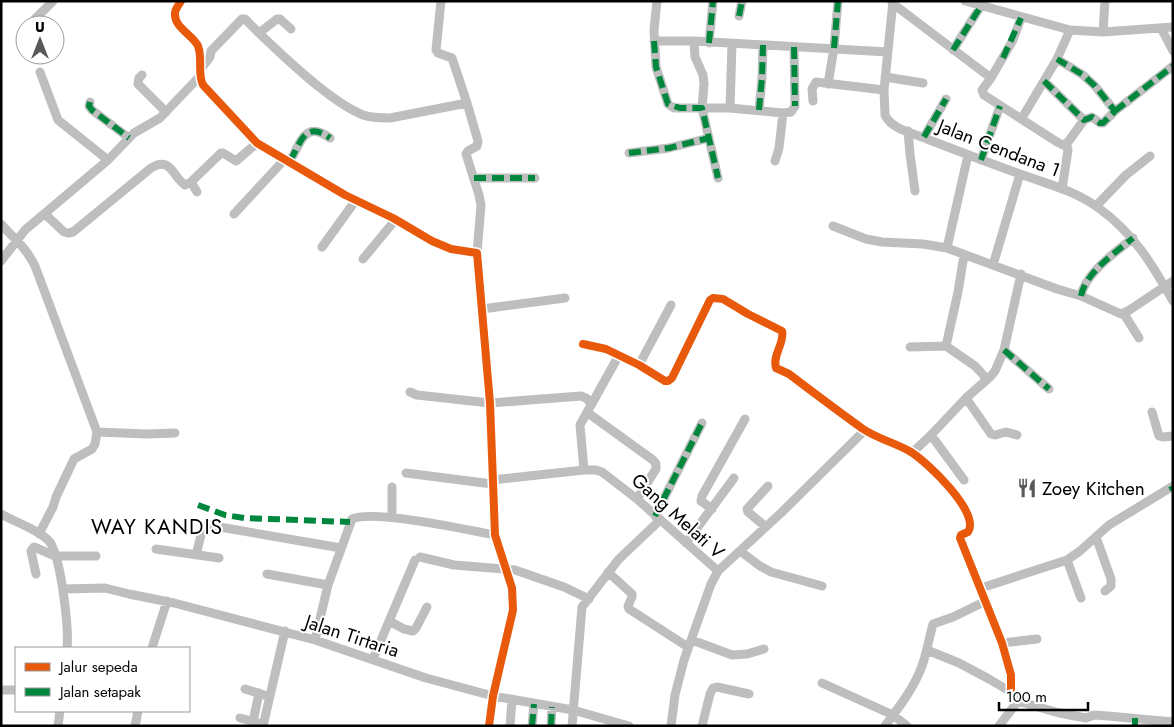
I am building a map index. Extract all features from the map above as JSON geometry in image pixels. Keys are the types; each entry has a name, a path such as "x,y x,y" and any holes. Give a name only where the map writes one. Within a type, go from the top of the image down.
{"street":[{"path":"39,15 53,1"},
{"path":"181,1 174,17 176,22 198,46 203,85 257,143 356,200 396,219 432,241 451,249 477,253"},
{"path":"441,1 436,50 438,54 452,58 478,141 477,146 466,154 481,205 477,253 490,403 495,535 512,588 513,610 488,726"},
{"path":"657,1 654,41 656,67 668,104 680,108 730,108 783,113 791,112 795,106 794,47"},
{"path":"709,43 713,1"},
{"path":"739,16 742,1"},
{"path":"828,84 834,48 838,1"},
{"path":"965,1 982,4 1021,18 1070,30 1102,32 1173,27"},
{"path":"1102,32 1104,1"},
{"path":"892,2 991,78"},
{"name":"Jalan Cendana 1","path":"892,2 884,90 885,115 891,124 968,156 1062,189 1096,206 1133,238 1173,301"},
{"path":"953,50 982,4"},
{"path":"1021,18 1013,40 982,90 982,93 1057,142 1063,145 1066,144"},
{"path":"259,33 277,19 280,19 291,29"},
{"path":"1,261 25,230 108,160 129,138 148,127 166,112 200,73 210,57 211,51 239,21 245,20 326,91 363,115 376,119 390,118 467,103"},
{"path":"1160,28 1173,51"},
{"path":"1022,118 1057,59 1070,30"},
{"path":"654,41 694,41 888,52"},
{"path":"694,41 695,57 703,75 702,108 718,178"},
{"path":"730,108 732,44"},
{"path":"758,110 763,46"},
{"path":"1057,59 1083,75 1096,86 1115,111"},
{"path":"1066,144 1084,120 1092,117 1103,123 1115,111 1173,66"},
{"path":"40,72 58,120 108,160"},
{"path":"142,75 139,78 138,84 166,112"},
{"path":"886,77 923,83"},
{"path":"1044,81 1084,120"},
{"path":"813,101 813,84 816,82 884,90"},
{"path":"924,137 946,99"},
{"path":"90,102 89,106 92,110 129,138"},
{"path":"981,160 1000,106"},
{"path":"775,161 779,148 783,113"},
{"path":"234,214 287,160 311,130 322,133 330,138"},
{"path":"908,131 915,191"},
{"path":"629,153 669,148 709,138"},
{"path":"45,214 64,232 73,232 151,168 161,164 168,165 181,182 185,184 191,182 221,153 236,160 257,143"},
{"path":"1062,189 1068,150 1066,144"},
{"path":"947,248 968,156"},
{"path":"1096,206 1126,175 1150,156"},
{"path":"993,265 1020,174"},
{"path":"474,178 535,178"},
{"path":"191,182 198,192"},
{"path":"322,247 356,200"},
{"path":"363,258 396,219"},
{"path":"1,224 17,239 35,266 97,432 96,444 92,449 74,459 56,497 53,508 39,534"},
{"path":"833,226 866,239 947,248 964,256 1082,296 1117,313 1124,314 1173,281"},
{"path":"1082,296 1083,288 1090,276 1133,238"},
{"path":"946,346 964,256"},
{"path":"912,453 995,371 1004,350 1021,274"},
{"path":"482,309 565,298"},
{"path":"583,344 606,349 639,365 665,381 671,380 710,300 713,298 723,299 782,331 782,340 775,361 776,368 790,374 865,430 912,453 960,500 968,513 970,529 961,535 960,538 1002,643 1011,674 1011,692"},
{"path":"639,365 671,305"},
{"path":"1124,314 1139,338"},
{"path":"910,347 946,346 975,366 987,379"},
{"path":"1004,350 1049,389"},
{"path":"584,470 580,426 619,355"},
{"path":"410,392 417,395 490,403 580,396 586,398 592,404"},
{"path":"966,398 991,434 995,436 1006,432 1017,435"},
{"path":"1152,412 1159,436 1173,436"},
{"path":"588,413 656,464 656,469 637,499"},
{"path":"712,509 701,501 702,496 745,419"},
{"path":"572,726 582,607 618,560 658,518 702,423"},
{"path":"718,572 865,430"},
{"path":"97,432 175,433"},
{"path":"931,435 964,480"},
{"name":"Gang Melati V","path":"406,473 492,482 596,470 602,472 637,499 718,572 690,644 675,696 671,726"},
{"path":"686,543 734,478"},
{"path":"766,526 748,512 747,509 768,486"},
{"path":"392,487 392,517"},
{"path":"981,588 1067,560 1080,551 1108,525 1172,487"},
{"path":"1,514 39,534 52,546 63,590 68,626 67,647"},
{"path":"315,640 328,585 340,548 350,522 357,516 392,517 495,535"},
{"path":"196,555 198,541 203,527 206,525 340,548"},
{"path":"1096,537 1111,579 1111,586 1105,591"},
{"path":"36,574 31,551 33,547 37,547 55,556 96,556"},
{"path":"156,549 219,558"},
{"path":"740,551 760,566 772,572 822,586"},
{"path":"373,659 417,559 454,565 515,570 538,577 589,599"},
{"path":"1067,560 1081,598"},
{"path":"608,572 632,594 628,606 629,610 690,644 732,655 747,654 764,649"},
{"path":"267,574 328,585"},
{"name":"Jalan Tirtaria","path":"63,590 105,588 167,601 285,631 426,678 493,696 573,710 630,726"},
{"path":"152,647 167,601"},
{"path":"885,726 912,687 922,666 933,624 953,618 986,601"},
{"path":"389,622 413,631 427,607"},
{"path":"240,718 263,725 285,631"},
{"path":"1002,643 1037,638"},
{"path":"927,650 958,663 1011,692 1018,701 1085,722 1094,715 1135,722 1173,722"},
{"path":"822,683 893,715 907,726"},
{"path":"702,726 713,688 717,687 749,694"},
{"path":"245,689 270,696"},
{"path":"1,690 15,690"},
{"path":"253,722 259,693"},
{"path":"510,726 512,700"},
{"path":"999,726 1018,701"},
{"path":"532,726 534,704"},
{"path":"550,726 552,707"},
{"path":"58,726 60,712"},
{"path":"135,726 138,712"}],"marked path":[{"path":"709,43 713,1"},
{"path":"739,16 742,1"},
{"path":"834,48 838,1"},
{"path":"953,50 981,6"},
{"path":"1003,58 1021,18"},
{"path":"654,41 656,67 668,104 680,108 702,108 718,178"},
{"path":"759,110 763,45"},
{"path":"794,47 795,106"},
{"path":"1044,81 1084,120 1092,117 1103,123 1115,111 1095,86 1083,75 1057,59"},
{"path":"1115,111 1173,66"},
{"path":"924,137 946,99"},
{"path":"90,102 89,106 92,110 129,138"},
{"path":"981,160 1000,106"},
{"path":"290,161 301,141 309,132 315,131 330,138"},
{"path":"629,153 669,148 709,138"},
{"path":"474,178 535,178"},
{"path":"1081,296 1088,279 1095,271 1133,238"},
{"path":"1004,350 1049,389"},
{"path":"655,516 702,423"},
{"path":"1171,486 1173,490"},
{"path":"198,505 225,515 244,518 350,522"},
{"path":"532,726 534,704"},
{"path":"551,726 552,707"},
{"path":"1135,718 1135,726"}],"cycle path":[{"path":"181,1 175,11 176,20 198,46 200,76 203,85 257,143 345,195 393,218 432,241 451,249 477,253 490,403 495,535 512,588 513,610 493,696 489,726"},
{"path":"583,344 606,349 668,381 672,378 710,300 713,298 723,299 782,331 782,340 775,363 776,368 789,374 863,429 911,452 928,466 960,501 967,513 970,524 968,532 961,535 960,538 1002,643 1011,675 1011,692"}],"place":[{"name":"Zoey Kitchen","path":"1027,488"}],"district":[{"name":"WAY KANDIS","path":"157,527"}]}
